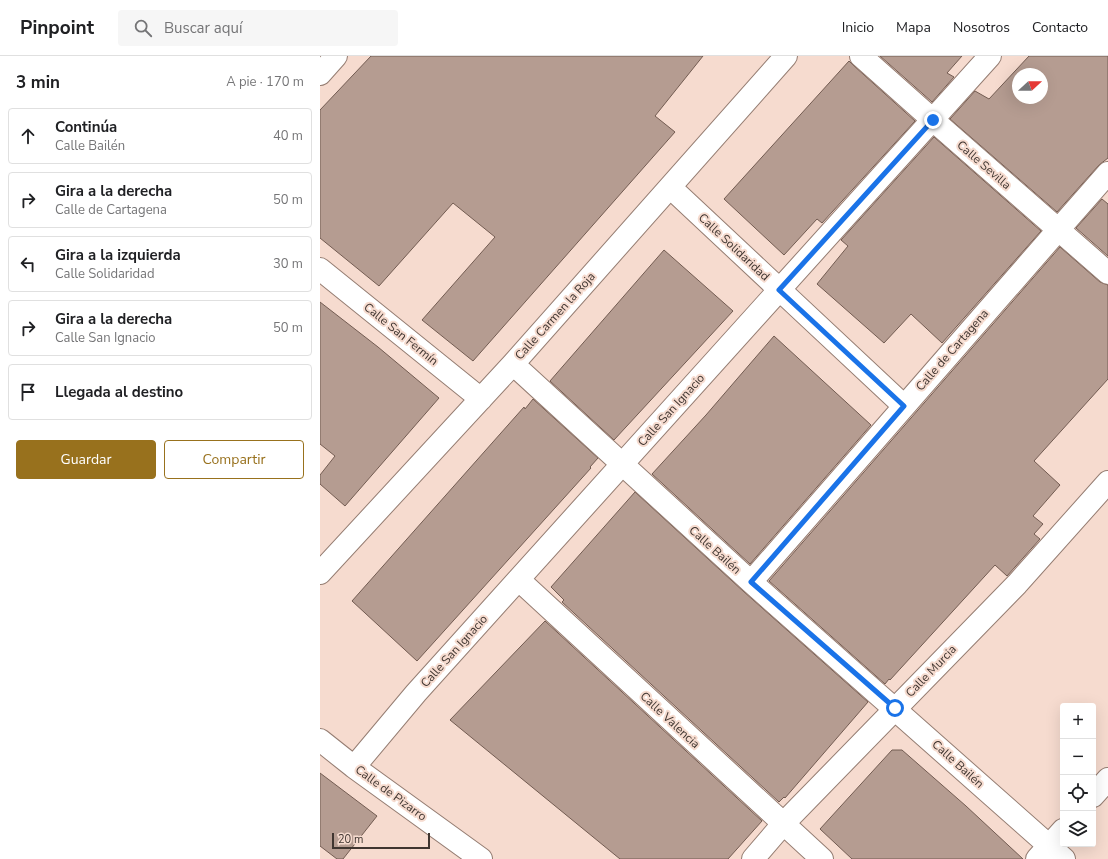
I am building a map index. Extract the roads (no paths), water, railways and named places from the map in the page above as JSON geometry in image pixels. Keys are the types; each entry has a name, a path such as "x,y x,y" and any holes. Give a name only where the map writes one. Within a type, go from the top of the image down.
{"street":[{"path":"320,74 336,56"},
{"name":"Calle Carmen la Roja","path":"320,573 513,364 786,56"},
{"name":"Calle Sevilla","path":"861,56 1108,273"},
{"name":"Calle San Ignacio","path":"354,767 416,693 990,56"},
{"name":"Calle de Cartagena","path":"751,582 1108,174"},
{"name":"Calle Solidaridad","path":"670,187 904,406"},
{"name":"Calle San Fermín","path":"320,269 481,399"},
{"name":"Calle Bailén","path":"513,364 751,582 1053,848"},
{"name":"Calle Murcia","path":"754,859 783,824 1016,584 1108,482"},
{"name":"Calle Valencia","path":"518,580 822,859"},
{"name":"Calle de Pizarro","path":"320,740 354,767 481,859"},
{"path":"1096,793 1108,779"}]}
